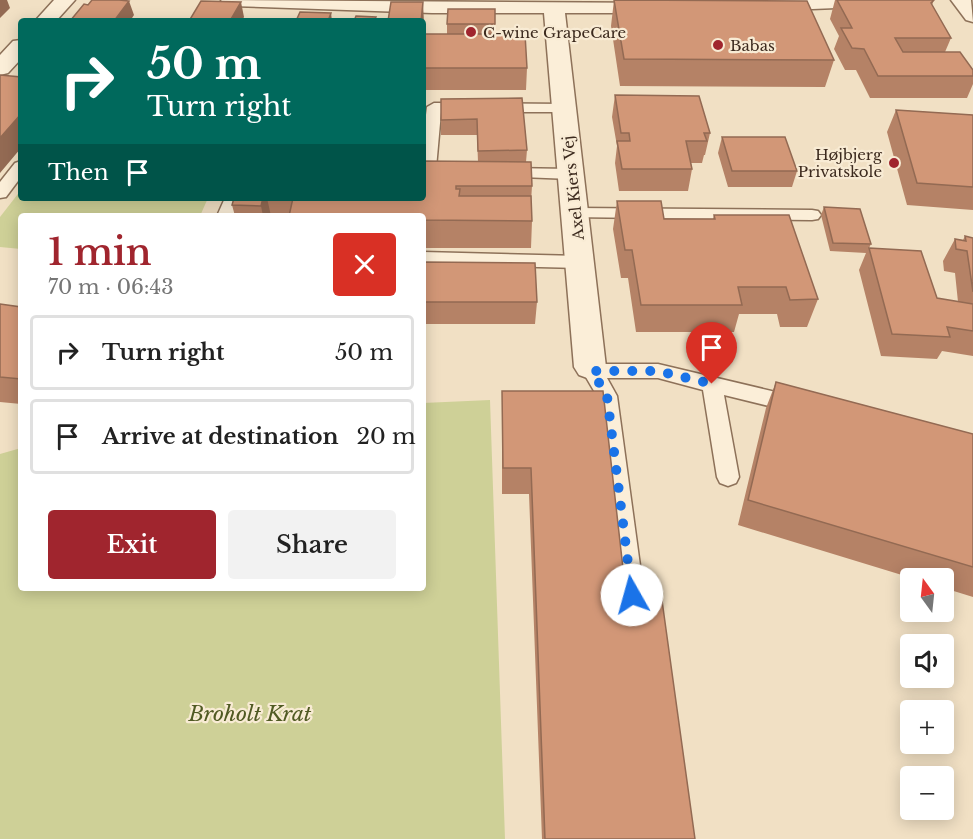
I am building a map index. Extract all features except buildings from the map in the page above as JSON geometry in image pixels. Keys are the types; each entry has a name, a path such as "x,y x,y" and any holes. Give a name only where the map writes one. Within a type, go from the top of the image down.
{"street":[{"path":"48,18 65,0"},
{"path":"231,0 554,8 679,7"},
{"path":"747,6 885,0"},
{"path":"961,0 973,16"},
{"name":"Axel Kiers Vej","path":"554,8 591,369"},
{"path":"4,76 18,51"}],"lane":[{"path":"463,173 427,172 434,107 565,108"},
{"path":"0,193 18,170"},
{"path":"487,173 571,174"},
{"path":"575,213 812,214"},
{"path":"426,258 580,262"},
{"path":"591,369 658,371 817,409"},
{"path":"591,369 607,396 632,595"},
{"path":"712,384 728,477"}],"green space":[{"path":"18,194 18,201 207,201 201,213 18,213 18,249 0,247 0,217"},
{"name":"Broholt Krat","path":"490,400 505,839 0,839 0,454 18,449 18,591 426,591 426,403"}],"place":[{"name":"C-wine GrapeCare","path":"471,32"},
{"name":"Babas","path":"718,45"},
{"name":"Højbjerg Privatskole","path":"894,163"}],"route":[{"path":"632,595 607,396 592,371 658,371 712,384"}]}
